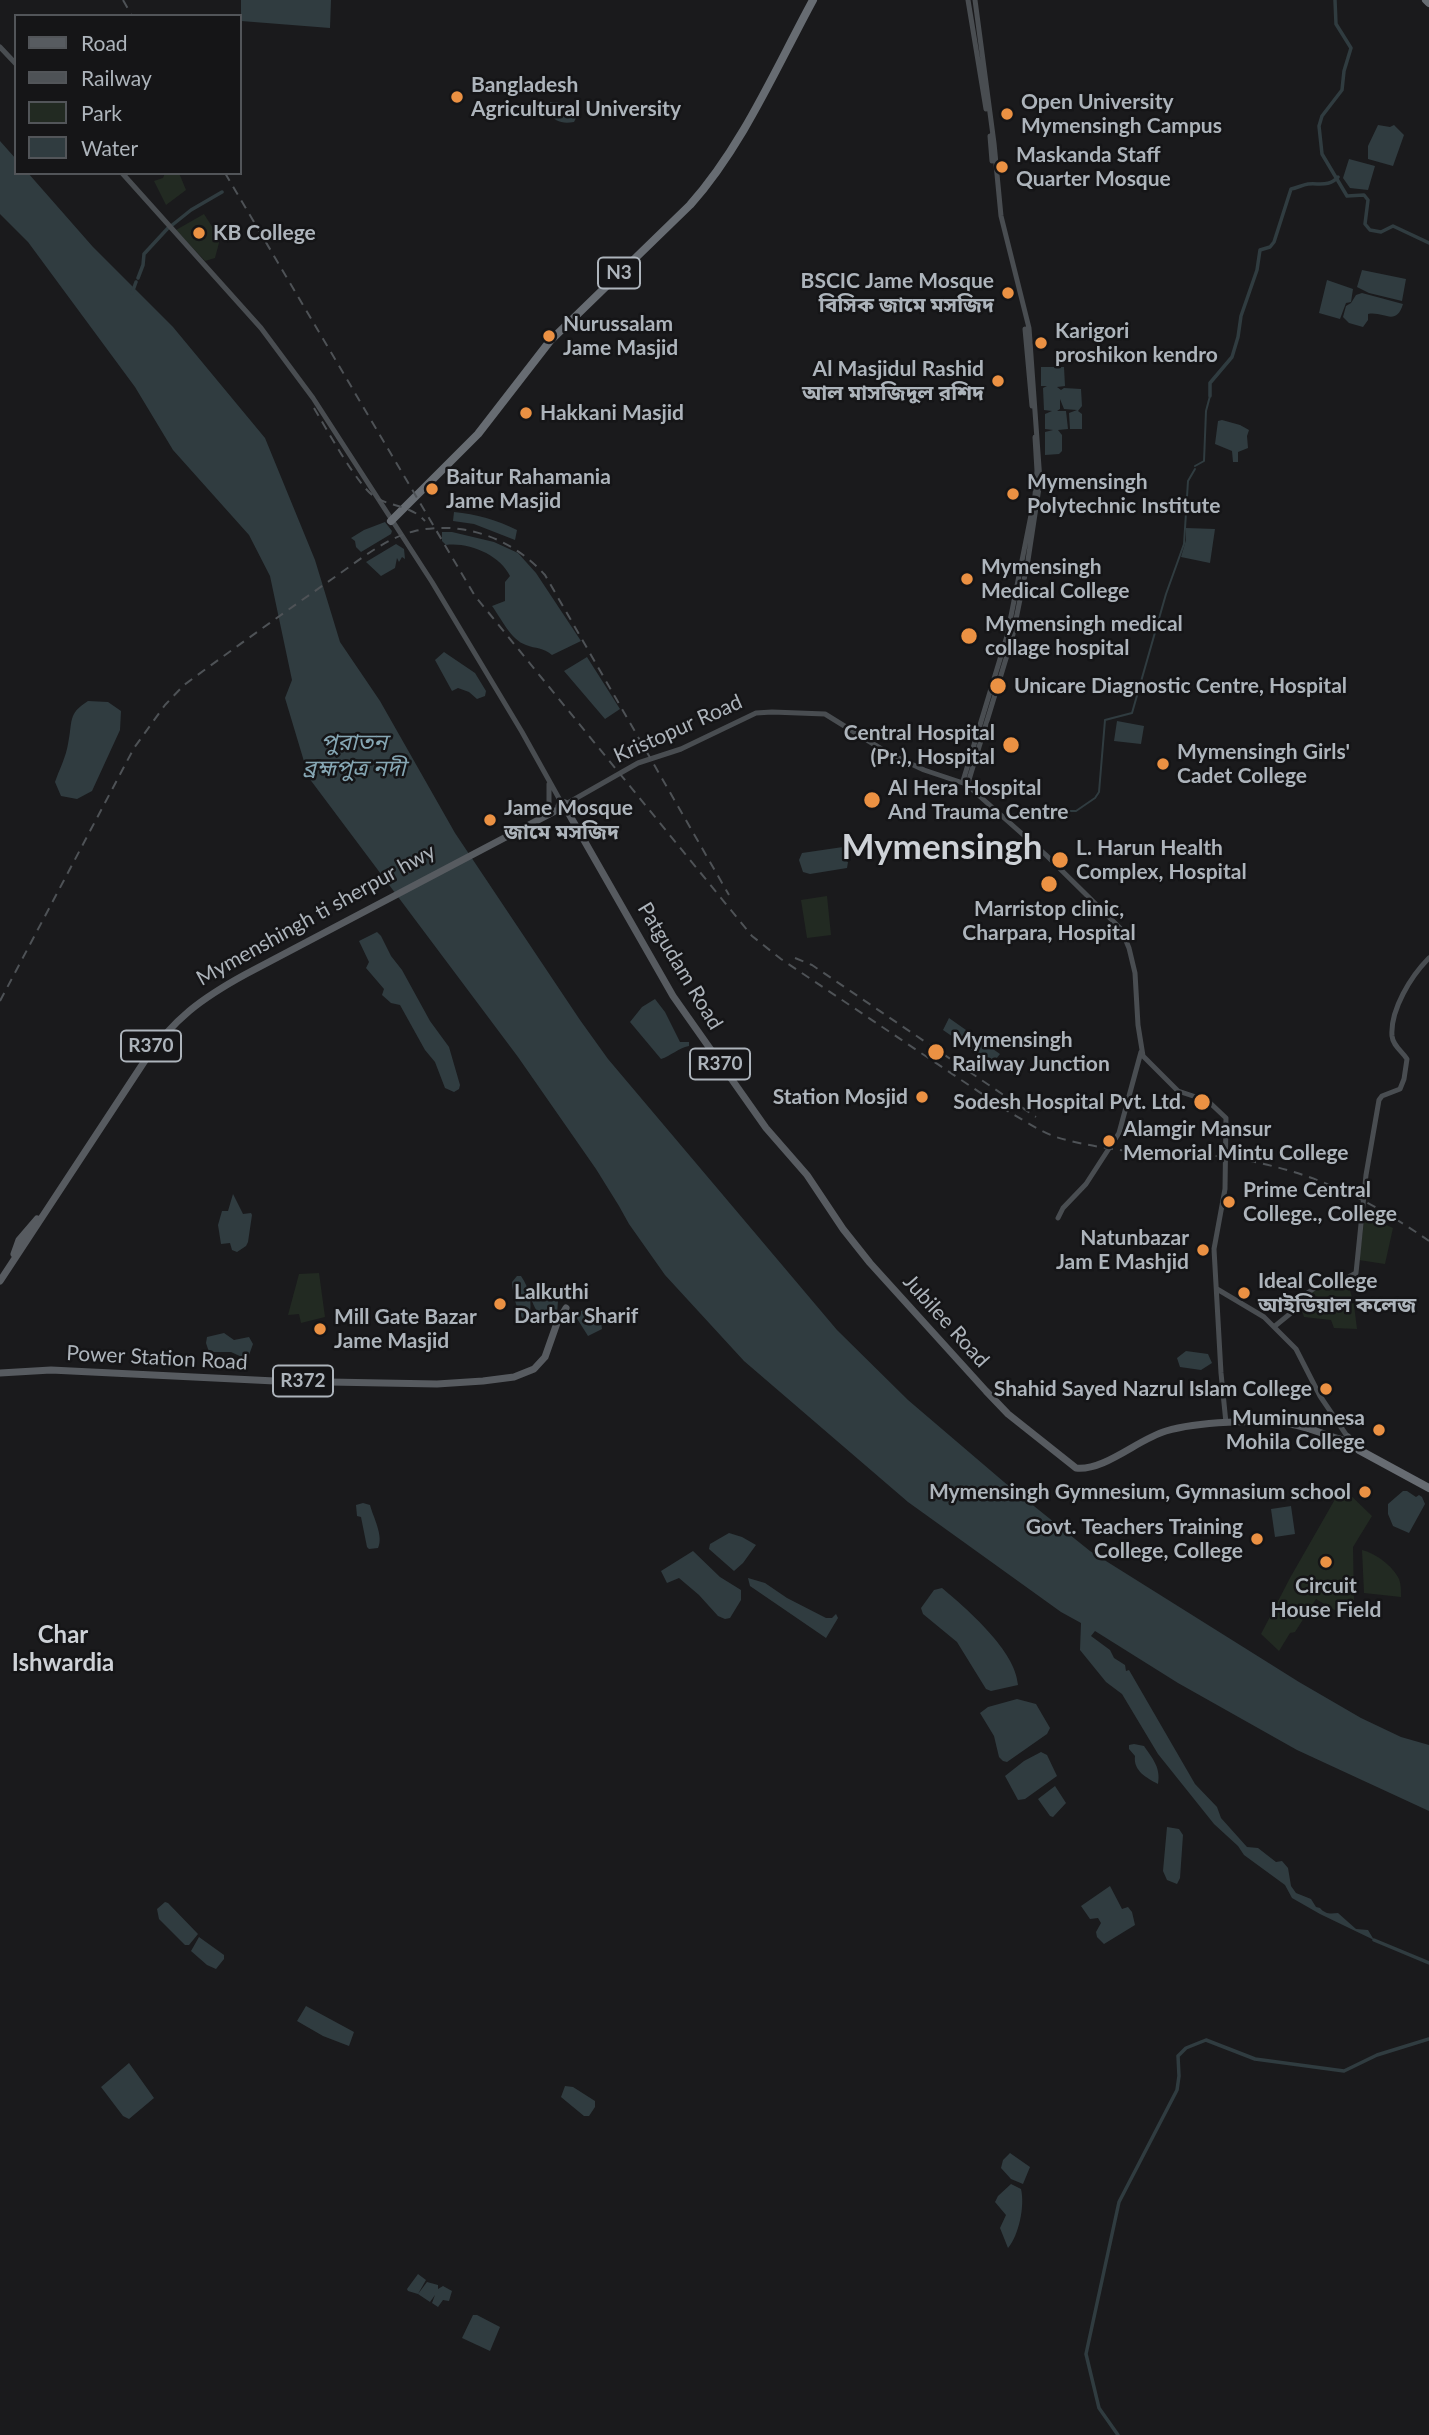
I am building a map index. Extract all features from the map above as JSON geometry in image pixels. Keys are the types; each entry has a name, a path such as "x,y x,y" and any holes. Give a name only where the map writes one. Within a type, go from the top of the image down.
{"highway":[{"name":"N3","path":"391,521 478,434 550,341 708,185 758,102 813,0"},
{"path":"1357,1449 1429,1488"}],"main road":[{"path":"965,783 1007,636 1035,495 1037,471 1025,328 999,219 989,125 968,0"},
{"path":"965,783 1012,639 1041,481 1029,331 1001,216 975,0"},
{"path":"0,47 14,62"},
{"path":"124,175 261,328 313,398 432,582 562,805"},
{"name":"Kristopur Road","path":"508,834 638,763 681,749 756,713 825,714 888,753 925,770 965,783"},
{"path":"541,815 550,798 548,777"},
{"path":"965,783 1046,855 1124,933 1135,973 1141,1051 1119,1133 1086,1184 1063,1208 1058,1218"},
{"name":"Kristopur Road","path":"508,834 562,805"},
{"name":"Patgudam Road","path":"562,805 673,996 766,1128 807,1175 858,1247"},
{"name":"Mymenshingh ti sherpur hwy","path":"0,1278 15,1255 19,1240 38,1219 144,1062 169,1028 184,1013 211,993 321,932 508,834"},
{"path":"1275,1326 1290,1314 1304,1295 1318,1286 1356,1273 1367,1165 1379,1100 1400,1088 1405,1074 1407,1059 1392,1036 1405,988 1429,958"},
{"path":"1141,1051 1170,1085 1178,1091 1208,1101 1226,1118 1225,1188 1214,1249 1226,1423 1290,1424 1343,1437"},
{"name":"Jubilee Road","path":"858,1247 1008,1414 1076,1468 1084,1469 1096,1465 1167,1431 1226,1423"},
{"path":"1217,1289 1275,1326 1296,1349 1343,1437 1357,1449"},
{"name":"Power Station Road","path":"0,1373 51,1370 275,1381 437,1384 483,1381 514,1377 534,1369 545,1357 566,1308"}],"green space":[{"path":"164,175 180,175 186,190 166,205 154,181"},
{"path":"204,214 220,239 215,258 205,261 176,230"},
{"path":"827,896 831,935 807,938 801,900"},
{"path":"1365,1215 1393,1228 1385,1264 1359,1260"},
{"path":"319,1273 325,1317 301,1323 299,1314 288,1315 299,1274"},
{"path":"1347,1279 1357,1329 1334,1328 1331,1320 1304,1317 1300,1304 1304,1298 1320,1287"},
{"name":"Circuit House Field","path":"1342,1487 1372,1516 1353,1547 1354,1602 1343,1615 1316,1599 1279,1651 1261,1634"},
{"path":"1362,1550 1378,1557 1393,1569 1400,1581 1401,1597 1364,1593"}],"water":[{"path":"241,0 331,0 330,28 242,21"},
{"path":"550,102 576,106 577,116 574,122 553,118 549,112"},
{"path":"1378,125 1394,125 1404,135 1393,166 1368,159 1368,146"},
{"name":"পুরাতন ব্রহ্মপুত্র নদী","path":"0,141 14,157 14,175 30,175 93,247 173,327 265,438 315,560 340,642 380,701 455,833 608,1059 837,1330 908,1400 1090,1551 1361,1718 1401,1737 1429,1745 1429,1811 1297,1750 1178,1683 1095,1631 1091,1636 1125,1665 1126,1671 1129,1670 1195,1784 1217,1807 1221,1818 1247,1847 1258,1848 1276,1862 1282,1861 1288,1868 1291,1886 1296,1893 1311,1899 1316,1907 1326,1912 1338,1913 1356,1929 1368,1930 1374,1940 1292,1898 1285,1885 1244,1855 1214,1824 1158,1754 1122,1694 1106,1682 1080,1650 1081,1623 1061,1612 908,1502 744,1361 665,1275 518,1057 309,778 285,698 292,680 270,576 249,535 173,450 135,387 28,242 0,214"},
{"path":"1349,159 1375,166 1368,190 1350,188 1343,178"},
{"path":"1362,270 1406,279 1402,301 1369,293 1357,287"},
{"path":"1327,280 1353,289 1351,302 1346,303 1340,319 1319,313"},
{"path":"1362,293 1403,304 1397,315 1368,314 1368,320 1363,327 1349,323 1343,317 1346,306 1356,295"},
{"path":"1041,367 1064,367 1065,386 1057,387 1061,390 1081,389 1082,406 1078,411 1082,414 1082,429 1070,429 1069,413 1077,410 1064,409 1060,399 1060,409 1057,411 1066,411 1068,429 1058,430 1062,435 1062,451 1059,454 1045,455 1045,432 1053,430 1045,429 1045,414 1052,411 1044,410 1043,388 1047,386 1041,386"},
{"path":"1218,421 1249,430 1248,448 1238,452 1238,462 1233,462 1232,451 1215,444"},
{"path":"454,512 509,526 517,530 515,540 474,524 453,521"},
{"path":"385,522 392,531 391,534 361,552 351,538"},
{"path":"1186,528 1215,529 1210,563 1181,557"},
{"path":"442,532 494,542 518,553 536,573 581,641 552,655 521,642 507,628 492,606 505,601 505,582 510,576 505,569 491,556 474,548 446,545 442,541"},
{"path":"396,544 404,549 405,559 402,557 399,562 397,558 395,568 381,576 366,562"},
{"path":"444,652 475,673 486,691 485,696 477,699 458,688 452,691 435,660"},
{"path":"587,657 620,709 605,719 564,671"},
{"path":"88,701 108,702 121,711 120,730 92,791 77,799 61,796 55,782 67,749 72,719 77,710"},
{"path":"1117,721 1144,726 1141,744 1114,741"},
{"path":"843,847 845,860 848,862 847,868 810,874 803,872 799,860 802,853"},
{"path":"377,932 430,1021 449,1047 460,1085 454,1092 445,1088 435,1062 425,1050 400,1005 391,1003 382,995 384,989 366,968 369,962 359,941"},
{"path":"655,999 665,1012 680,1042 689,1042 689,1046 661,1059 630,1022 642,1007"},
{"path":"949,1018 1000,1054 992,1064 943,1030"},
{"path":"233,1194 243,1214 252,1215 248,1242 237,1252 232,1250 230,1243 221,1244 218,1225 222,1211 228,1211"},
{"path":"517,1276 524,1280 530,1301 529,1316 523,1319 512,1286"},
{"path":"547,1291 553,1291 558,1301 557,1314 548,1318 538,1313 532,1301"},
{"path":"595,1306 599,1309 602,1329 588,1336 576,1317 581,1311"},
{"path":"224,1333 234,1340 249,1337 253,1344 249,1355 242,1357 231,1352 209,1352 207,1337"},
{"path":"1186,1351 1208,1354 1212,1363 1201,1370 1180,1367 1177,1358"},
{"path":"1403,1491 1416,1497 1419,1495 1425,1504 1409,1533 1393,1526 1388,1514 1388,1504"},
{"path":"356,1505 370,1505 377,1526 380,1538 378,1548 367,1547"},
{"path":"1291,1506 1295,1534 1275,1537 1271,1509"},
{"path":"729,1533 756,1545 734,1571 709,1549 710,1544"},
{"path":"693,1551 720,1577 741,1590 741,1600 730,1618 718,1616 679,1578 667,1583 661,1571"},
{"path":"748,1578 765,1583 826,1618 832,1618 836,1614 838,1618 826,1638 750,1586"},
{"path":"942,1588 977,1619 1000,1645 1009,1658 1018,1685 991,1691 986,1689 957,1642 923,1614 921,1608 934,1590"},
{"path":"1017,1699 1036,1704 1050,1728 1047,1734 1007,1762 999,1757 994,1736 980,1713 988,1707"},
{"path":"1129,1745 1144,1746 1153,1760 1157,1768 1158,1784 1138,1770 1135,1756 1129,1749"},
{"path":"1041,1752 1047,1755 1057,1776 1025,1799 1018,1800 1005,1776"},
{"path":"1055,1786 1066,1803 1053,1817 1038,1799"},
{"path":"1167,1827 1179,1829 1183,1835 1180,1878 1177,1884 1167,1880 1163,1871"},
{"path":"1110,1886 1122,1909 1128,1907 1132,1912 1135,1925 1104,1944 1097,1937 1096,1932 1101,1923 1098,1918 1090,1919 1081,1906"},
{"path":"165,1902 198,1934 189,1945 185,1945 159,1919 157,1909"},
{"path":"199,1937 224,1955 216,1969 191,1951"},
{"path":"306,2006 354,2032 349,2046 323,2036 297,2021"},
{"path":"129,2063 154,2098 129,2119 123,2116 101,2087"},
{"path":"565,2086 573,2087 595,2101 595,2107 589,2116 584,2116 561,2097"},
{"path":"1010,2153 1030,2167 1023,2184 1011,2179 1001,2168 1003,2160"},
{"path":"1011,2184 1021,2189 1022,2212 1008,2248 1000,2228 1006,2215 995,2202"},
{"path":"418,2274 426,2280 418,2294 407,2289"},
{"path":"427,2282 438,2285 438,2289 443,2286 452,2291 449,2301 443,2300 438,2307 432,2303 435,2295 430,2302 418,2294"},
{"path":"473,2315 500,2327 490,2351 462,2338"}],"waterway":[{"path":"1335,0 1336,24 1351,48 1342,90 1322,116 1319,126 1322,154 1347,196 1364,195 1368,200 1365,224 1370,230 1381,232 1393,226 1429,243"},
{"path":"1210,396 1210,383 1232,357 1241,316 1257,270 1260,250 1270,247 1274,242 1291,189 1308,184 1328,183 1338,177"},
{"path":"171,226 191,210 222,192"},
{"path":"138,278 144,254 168,228"},
{"path":"132,293 136,282"},
{"path":"1195,466 1204,461 1206,411 1210,396"},
{"path":"1005,814 1026,816 1050,811 1076,811 1099,792 1105,720 1132,713 1166,594 1184,544 1188,481 1195,469"},
{"path":"1374,1940 1429,1963"},
{"path":"1118,2435 1099,2408 1086,2354 1119,2202 1177,2090 1178,2056 1186,2048 1206,2040 1255,2059 1344,2071 1377,2055 1429,2039"}],"railway":[{"path":"123,0 131,14"},
{"path":"226,175 475,596 752,936 781,959 1009,1112 1050,1135 1113,1149 1171,1155 1218,1156 1280,1168 1357,1197 1429,1241"},
{"path":"314,408 369,492 382,501 414,512 425,521"},
{"path":"0,1001 134,748 165,705 184,685 372,551 404,534 433,528 469,531 503,542 518,551 545,575 729,895"},
{"path":"795,958 812,965 1036,1117"}],"place":[{"name":"Bangladesh Agricultural University","path":"457,97"},
{"name":"Open University Mymensingh Campus","path":"1007,114"},
{"name":"Maskanda Staff Quarter Mosque","path":"1002,167"},
{"name":"KB College","path":"199,233"},
{"name":"BSCIC Jame Mosque বিসিক জামে মসজিদ","path":"1008,293"},
{"name":"Nurussalam Jame Masjid","path":"549,336"},
{"name":"Karigori proshikon kendro","path":"1041,343"},
{"name":"Al Masjidul Rashid আল মাসজিদুল রশিদ","path":"998,381"},
{"name":"Hakkani Masjid","path":"526,413"},
{"name":"Baitur Rahamania Jame Masjid","path":"432,489"},
{"name":"Mymensingh Polytechnic Institute","path":"1013,494"},
{"name":"Mymensingh Medical College","path":"967,579"},
{"name":"Mymensingh medical collage hospital","path":"969,636"},
{"name":"Unicare Diagnostic Centre, Hospital","path":"998,686"},
{"name":"Central Hospital (Pr.), Hospital","path":"1011,745"},
{"name":"Mymensingh Girls' Cadet College","path":"1163,764"},
{"name":"Al Hera Hospital And Trauma Centre","path":"872,800"},
{"name":"Jame Mosque জামে মসজিদ","path":"490,820"},
{"name":"L. Harun Health Complex, Hospital","path":"1060,860"},
{"name":"Marristop clinic, Charpara, Hospital","path":"1049,884"},
{"name":"Mymensingh Railway Junction","path":"936,1052"},
{"name":"Station Mosjid","path":"922,1097"},
{"name":"Sodesh Hospital Pvt. Ltd.","path":"1202,1102"},
{"name":"Alamgir Mansur Memorial Mintu College","path":"1109,1141"},
{"name":"Prime Central College., College","path":"1229,1202"},
{"name":"Natunbazar Jam E Mashjid","path":"1203,1250"},
{"name":"Ideal College আইডিয়াল কলেজ","path":"1244,1293"},
{"name":"Lalkuthi Darbar Sharif","path":"500,1304"},
{"name":"Mill Gate Bazar Jame Masjid","path":"320,1329"},
{"name":"Shahid Sayed Nazrul Islam College","path":"1326,1389"},
{"name":"Muminunnesa Mohila College","path":"1379,1430"},
{"name":"Mymensingh Gymnesium, Gymnasium school","path":"1365,1492"},
{"name":"Govt. Teachers Training College, College","path":"1257,1539"},
{"name":"Circuit House Field","path":"1326,1562"}],"district":[{"name":"Mymensingh","path":"942,848"},
{"name":"Char Ishwardia","path":"63,1649"}]}
